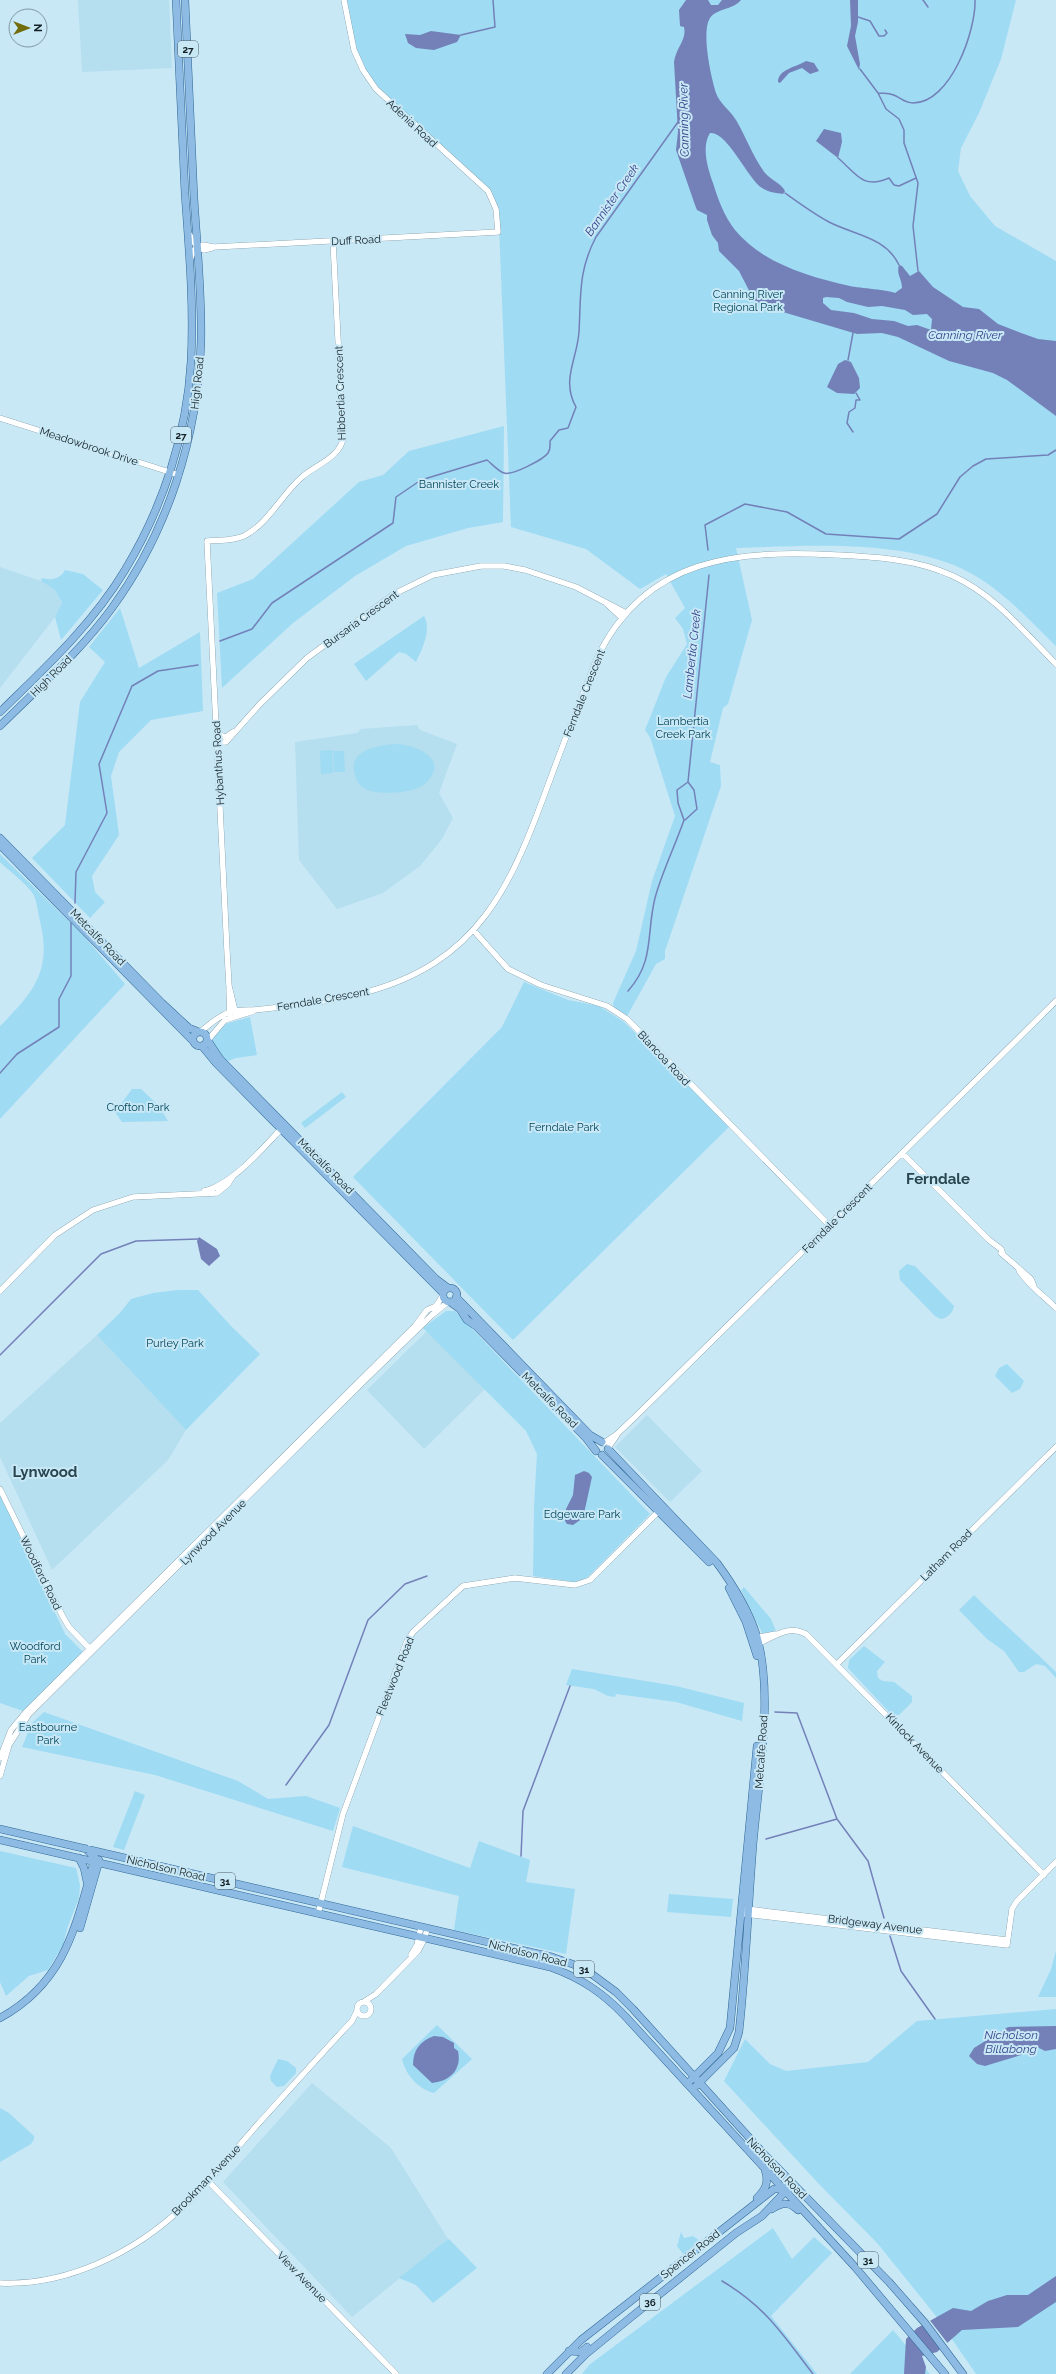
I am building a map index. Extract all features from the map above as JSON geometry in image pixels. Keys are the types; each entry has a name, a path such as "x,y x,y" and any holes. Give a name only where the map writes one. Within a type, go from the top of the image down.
{"main road":[{"name":"High Road","path":"0,712 80,633 103,602 140,544 170,472 182,429 188,390 192,325 176,0"},
{"name":"High Road","path":"0,726 72,656 112,608 149,548 166,512 179,474 190,432 197,393 201,325 185,0"},
{"name":"Metcalfe Road","path":"0,838 162,1003 189,1028 206,1034 206,1042 220,1059 284,1127 436,1279 445,1292 449,1302 460,1308 467,1320 476,1326 563,1410 606,1446 661,1509"},
{"name":"Metcalfe Road","path":"0,845 194,1041 197,1046 206,1042"},
{"path":"194,1041 194,1036 199,1032"},
{"name":"Metcalfe Road","path":"445,1292 455,1290 456,1296 563,1410 599,1453 661,1509 717,1563 730,1580 741,1599 755,1641 764,1678 764,1698 750,1912 737,2041 728,2056 692,2091"},
{"path":"449,1302 456,1296"},
{"path":"596,1446 606,1446 606,1454 599,1453 596,1446"},
{"name":"Metcalfe Road","path":"686,2084 718,2053 730,2028 742,1911 760,1698 760,1679 755,1641"},
{"name":"Nicholson Road","path":"0,1829 552,1957 584,1969 602,1980 622,1998 784,2176 889,2282 912,2308 963,2374"},
{"name":"Nicholson Road","path":"2,1839 78,1858 550,1967 589,1984 608,1998 814,2222 905,2325 943,2372"},
{"path":"0,2018 28,1998 66,1958 78,1934 98,1865 86,1849"},
{"path":"52,1974 74,1933 93,1865 109,1854"},
{"path":"78,1858 85,1872 88,1887"},
{"name":"36","path":"729,2224 764,2190 768,2178 765,2169"},
{"name":"Spencer Road","path":"566,2374 571,2368 630,2318 736,2233 762,2216 782,2195 784,2176"},
{"name":"Spencer Road","path":"547,2374 569,2351 774,2189 797,2189"},
{"path":"762,2216 778,2205 786,2203 792,2205 805,2218 814,2222"},
{"path":"571,2368 572,2361 569,2351 581,2352 623,2319 630,2318"}],"street":[{"name":"Adenia Road","path":"344,0 354,50 363,70 380,94 488,191 496,209 498,232"},
{"path":"188,232 197,247 191,257 189,265"},
{"name":"Duff Road","path":"197,247 204,250 214,247 498,232"},
{"name":"Hibbertia Crescent","path":"207,540 235,539 248,533 266,519 302,477 341,447 343,438 334,241"},
{"name":"Meadowbrook Drive","path":"0,418 179,474"},
{"name":"Hybanthus Road","path":"207,540 230,986 233,1014"},
{"name":"Ferndale Crescent","path":"199,1032 216,1019 233,1014 340,998 386,986 405,978 443,956 474,931 496,902 518,862 598,656 622,618 640,598 661,584 691,568 723,559 781,554 888,559 930,568 970,584 1004,611 1056,664"},
{"name":"Bursaria Crescent","path":"217,742 226,742 307,658 394,594 433,575 455,570 504,566 555,578 576,587 626,613"},
{"name":"Bursaria Crescent","path":"606,603 622,618"},
{"path":"217,734 226,736 235,731"},
{"name":"Blancoa Road","path":"474,931 508,969 541,985 607,1006 627,1019 829,1225"},
{"name":"Ferndale Crescent","path":"606,1446 1056,1000"},
{"name":"Ferndale Crescent","path":"206,1042 219,1024 233,1014"},
{"path":"0,1291 55,1235 93,1210 133,1197 196,1193 214,1189 233,1176 284,1127"},
{"path":"902,1153 989,1240 1001,1249 1003,1254 1019,1270 1031,1279 1034,1286 1056,1308"},
{"name":"Lynwood Avenue","path":"0,1776 9,1745 22,1722 91,1650 415,1326 427,1310 436,1306 445,1292"},
{"name":"Lynwood Avenue","path":"0,1758 7,1738 19,1719 432,1315 449,1302"},
{"name":"Latham Road","path":"837,1664 1056,1447"},
{"name":"Woodford Road","path":"0,1489 63,1618 69,1627 91,1650"},
{"name":"Fleetwood Road","path":"318,1914 336,1840 353,1785 407,1641 413,1632 463,1586 515,1578 575,1585 583,1584 590,1580 661,1509"},
{"name":"Kinlock Avenue","path":"755,1641 797,1629 806,1634 1044,1874"},
{"path":"1044,1874 1056,1862"},
{"name":"Bridgeway Avenue","path":"742,1911 1007,1942 1012,1909 1017,1901 1044,1874"},
{"path":"376,1994 358,2004 359,2013 370,2012 370,2006 376,1994 408,1958 418,1951 424,1928"},
{"path":"365,2001 370,2006"},
{"name":"Brookman Avenue","path":"0,2283 46,2280 73,2273 101,2262 134,2243 172,2216 208,2181 359,2013"},
{"name":"View Avenue","path":"208,2181 396,2374"}],"shaded area":[{"path":"78,0 169,0 172,68 82,72"},
{"path":"0,567 41,581 55,590 62,604 55,617 0,688"},
{"path":"417,725 420,730 457,744 439,793 453,818 442,839 420,866 383,893 337,909 299,860 295,742 357,733 361,729"},
{"path":"427,1331 485,1389 424,1449 367,1390"},
{"path":"97,1335 186,1430 168,1460 52,1570 0,1457 0,1423"},
{"path":"647,1415 702,1471 670,1502 615,1447"},
{"path":"312,2083 391,2148 448,2239 352,2317 223,2182"}],"green space":[{"name":"Canning River Regional Park","path":"344,0 1016,0 1001,59 979,113 961,148 958,171 970,196 995,226 1056,261 1056,646 1019,610 990,585 953,565 924,556 893,550 861,547 796,546 736,548 752,620 728,704 723,708 710,762 720,765 721,786 665,951 665,959 656,964 626,1018 614,1011 613,1003 636,951 652,881 675,816 650,737 645,730 666,677 687,644 683,629 675,618 685,608 666,574 640,589 586,549 511,527 499,225 489,190 381,95 364,73 353,47"},
{"name":"Bannister Creek","path":"504,426 503,522 468,528 406,546 355,576 293,623 222,688 217,593 253,579 359,482 383,475 409,451"},
{"path":"65,570 83,574 103,590 61,640 55,617 62,603 55,590 41,581 42,578 52,579 58,577"},
{"path":"120,608 139,668 200,632 203,711 151,720 119,752 111,776 119,835 92,876 95,892 105,902 90,918 32,858 65,825 80,702 105,662 89,647"},
{"path":"424,616 427,633 416,662 406,654 399,652 366,681 354,664"},
{"path":"396,744 421,750 433,760 434,767 432,774 426,783 413,790 395,793 370,791 364,788 357,780 355,775 354,763 357,757 362,753 376,747"},
{"path":"332,750 333,773 321,774 320,751"},
{"path":"333,751 344,751 345,772 334,772"},
{"path":"0,854 83,935 125,984 0,1119 0,1026 31,991 42,967 44,954 43,938 33,894 26,885 0,862"},
{"name":"Ferndale Park","path":"524,982 568,1000 599,1006 624,1022 730,1126 513,1340 353,1177 502,1027"},
{"path":"250,1017 257,1055 236,1058 228,1061 220,1055 215,1048 212,1038 225,1024"},
{"name":"Crofton Park","path":"132,1089 141,1089 159,1106 168,1121 122,1122 115,1112"},
{"path":"342,1092 346,1097 305,1128 301,1123"},
{"path":"907,1264 915,1266 954,1306 951,1313 945,1318 941,1319 935,1316 900,1280 899,1271"},
{"name":"Purley Park","path":"178,1290 198,1290 231,1326 260,1354 186,1430 97,1335 119,1314 131,1299 153,1293"},
{"name":"Edgeware Park","path":"446,1311 455,1311 650,1514 589,1576 581,1581 574,1582 533,1576 534,1506 537,1454 526,1431 423,1328"},
{"path":"1007,1364 1024,1381 1020,1389 1012,1393 995,1376 999,1368"},
{"name":"Woodford Park","path":"0,1494 65,1634 83,1652 23,1711 0,1703"},
{"path":"744,1587 771,1619 776,1631 763,1635 741,1590"},
{"path":"974,1595 1056,1672 1056,1678 1045,1666 1036,1664 1024,1672 1019,1672 1004,1651 987,1639 959,1610"},
{"path":"864,1646 885,1662 877,1671 878,1678 883,1681 894,1682 912,1696 912,1702 899,1715 891,1714 848,1668 849,1660"},
{"path":"572,1669 676,1686 744,1703 742,1721 676,1702 616,1694 615,1697 608,1696 594,1689 566,1685"},
{"name":"Eastbourne Park","path":"44,1712 238,1781 268,1799 306,1796 340,1808 333,1831 155,1775 22,1747 32,1723"},
{"path":"135,1791 145,1795 124,1850 113,1847"},
{"path":"353,1826 470,1868 479,1841 530,1860 526,1882 575,1889 566,1954 454,1930 459,1896 342,1867"},
{"path":"0,1851 76,1868 80,1885 79,1898 68,1926 63,1945 48,1970 29,1976 6,1996 0,1982"},
{"path":"669,1894 733,1899 731,1917 667,1912"},
{"path":"1056,1951 1056,1997 1038,1997 1051,1969"},
{"path":"1056,2009 1056,2374 976,2374 936,2316 878,2244 818,2183 724,2081 745,2039 770,2064 786,2071 868,2062 917,2021"},
{"path":"437,2025 472,2059 434,2093 418,2085 406,2070 402,2059"},
{"path":"278,2059 287,2061 296,2068 296,2073 284,2086 277,2087 271,2081 270,2076"},
{"path":"0,2108 9,2113 34,2136 34,2139 31,2144 0,2162"},
{"path":"773,2228 792,2259 814,2237 832,2253 771,2316 817,2374 582,2374 589,2365"},
{"path":"681,2232 684,2238 693,2236 700,2241 683,2254 677,2246"},
{"path":"448,2239 477,2268 433,2303 416,2285 399,2278"},
{"path":"893,2330 930,2374 850,2374"}],"water":[{"name":"Canning River","path":"686,0 708,0 711,5 718,5 722,0 741,0 734,6 717,12 710,18 707,25 706,33 708,55 712,76 718,97 736,120 761,167 767,175 785,191 783,194 762,188 756,183 723,139 717,134 710,133 706,145 706,158 709,171 717,195 728,219 735,230 746,242 772,260 787,267 819,278 850,286 895,293 902,288 898,271 899,265 902,266 910,276 919,271 933,287 963,307 979,309 998,324 1024,334 1038,339 1056,341 1056,416 1007,380 993,373 949,361 898,337 882,333 857,334 766,307 754,300 739,271 719,251 718,243 712,235 707,220 707,215 697,210 676,150 678,132 674,62 685,32 684,27 680,26 679,10","holes":["826,297 839,298 847,302 868,307 882,306 905,310 913,315 927,314 932,319 931,330 917,325 908,326 894,321 872,319 854,313 831,310 823,303 823,298"]},
{"path":"850,0 858,0 858,22 855,36 860,64 859,70 847,46 851,26"},
{"path":"431,31 461,35 457,42 434,50 416,48 408,43 405,34 420,35"},
{"path":"806,61 814,63 819,71 810,74 802,68 789,73 780,83 778,82 784,71"},
{"path":"824,129 841,133 842,142 838,158 816,141"},
{"path":"845,360 851,362 859,378 860,388 854,394 837,393 827,387 838,364"},
{"path":"199,1237 217,1249 220,1256 209,1266 201,1259 197,1241"},
{"path":"584,1471 589,1473 592,1477 583,1518 573,1525 567,1524 565,1521 566,1509 573,1495 575,1475"},
{"name":"Nicholson Billabong","path":"1056,2026 1056,2049 1045,2051 1037,2047 1031,2048 1021,2055 985,2066 977,2064 969,2056 974,2048 1008,2027"},
{"path":"434,2036 443,2037 454,2043 454,2048 458,2051 459,2058 456,2069 449,2077 432,2083 413,2065 413,2060 414,2055 421,2043"},
{"path":"1056,2276 1056,2302 1018,2327 962,2330 937,2352 922,2356 926,2367 925,2374 904,2374 906,2339 917,2328 953,2308 971,2311 988,2301 1007,2295 1028,2295"}],"pier":[{"path":"928,2318 949,2345 942,2350 921,2323"}],"waterway":[{"path":"461,35 495,27 493,0"},
{"path":"923,0 928,7"},
{"path":"878,93 892,94 906,102 913,103 927,100 939,91 950,78 959,63 966,46 971,29 975,0"},
{"path":"858,17 870,21 879,36 884,36 887,33 885,30"},
{"path":"860,69 878,93 886,109 899,119 904,130 904,143 918,183 913,226 918,271"},
{"name":"Bannister Creek","path":"220,641 252,629 272,603 393,523 396,497 421,480 487,460 504,473 514,472 541,459 548,453 550,441 559,430 568,428 576,407 570,388 570,379 578,342 583,273 590,249 596,237 678,122"},
{"path":"838,158 855,174 866,181 880,181 889,178 894,185 899,186 916,178"},
{"path":"785,193 829,222 868,238 886,248 899,265"},
{"path":"848,360 853,333"},
{"path":"853,432 847,423 849,412 855,408 856,400 860,400 856,393"},
{"name":"Lambertia Creek","path":"708,550 705,525 745,504 787,512 826,534 899,539 937,514 960,477 973,466 986,459 1048,455 1056,450"},
{"name":"Lambertia Creek","path":"688,782 709,575"},
{"name":"Bannister Creek","path":"75,903 76,872 107,813 99,764 132,686 158,671 198,665"},
{"path":"685,820 697,809 694,790 688,782"},
{"path":"628,991 637,980 646,958 655,898 661,878 684,820 678,803 677,790 688,782"},
{"name":"Bannister Creek","path":"0,1073 17,1054 59,1027 59,999 71,976 71,923"},
{"path":"0,1355 101,1254 136,1241 198,1239"},
{"path":"286,1785 329,1725 368,1620 405,1584 427,1576"},
{"path":"521,1856 523,1811 570,1686"},
{"path":"775,1712 797,1713 837,1819 868,1861 884,1918"},
{"path":"766,1839 837,1819"},
{"path":"890,1936 901,1971 935,2019"},
{"path":"722,2281 751,2301 773,2323 813,2374"}],"district":[{"name":"Ferndale","path":"938,1179"},
{"name":"Lynwood","path":"45,1472"}],"park label":[{"name":"Lambertia Creek Park","path":"683,727"}]}
